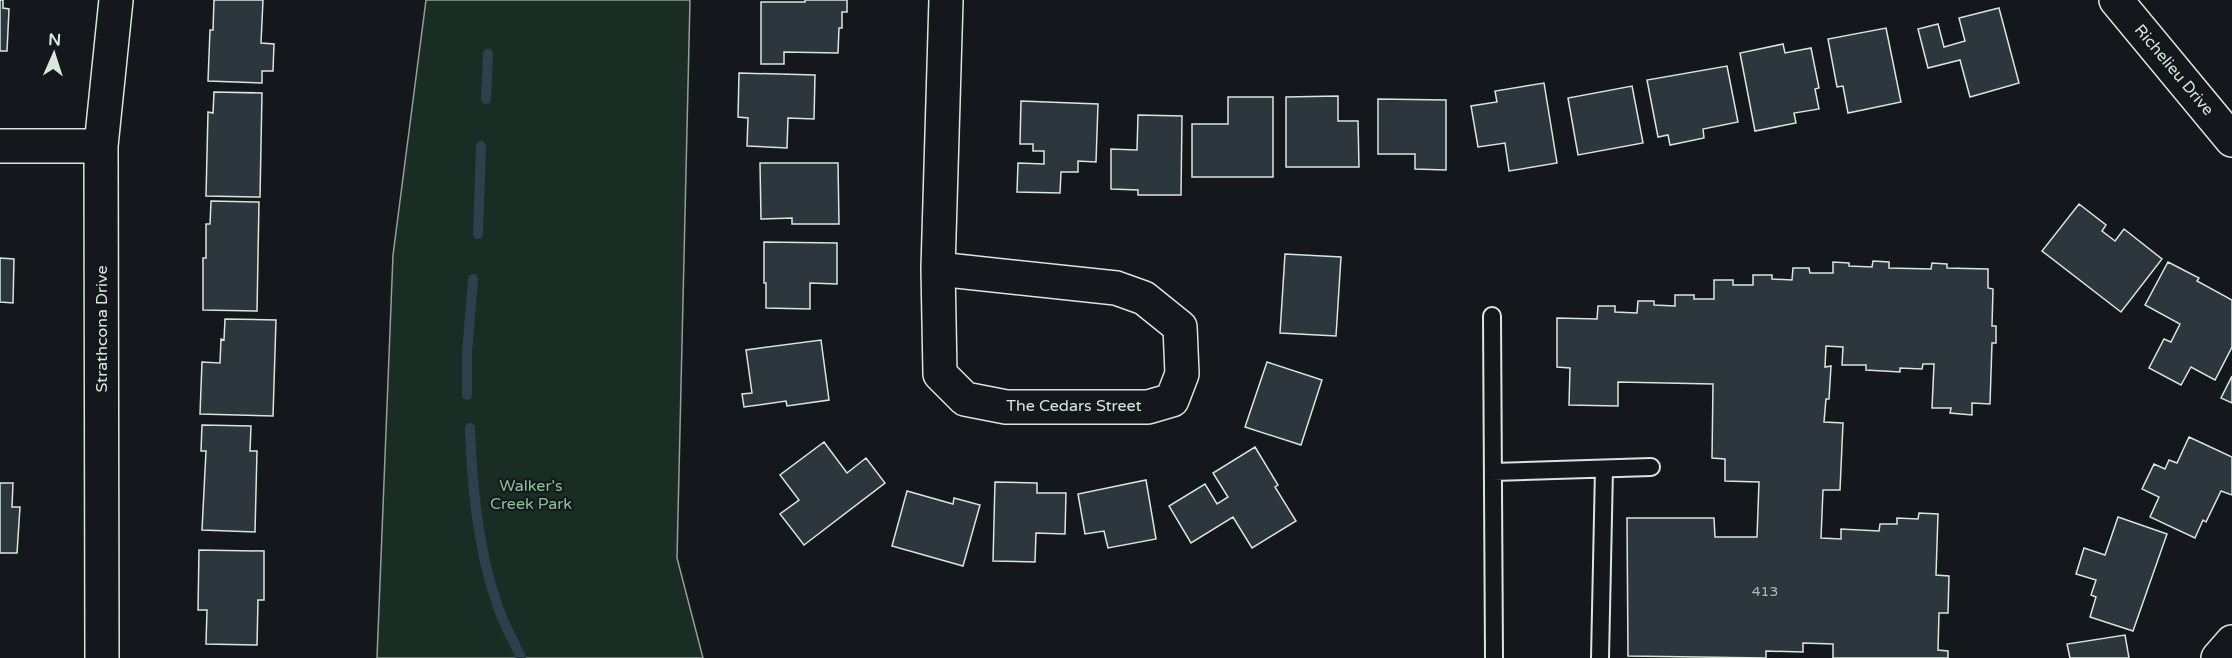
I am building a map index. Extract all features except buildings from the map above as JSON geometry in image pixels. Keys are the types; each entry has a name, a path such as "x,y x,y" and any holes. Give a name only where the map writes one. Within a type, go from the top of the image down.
{"street":[{"name":"Strathcona Drive","path":"102,658 102,146 116,0"},
{"name":"The Cedars Street","path":"938,269 1116,288 1144,298 1180,327 1182,374 1172,400 1148,406 1006,407 965,399 940,374 938,269 946,0"},
{"name":"Richelieu Drive","path":"2116,0 2232,140"},
{"path":"0,146 102,146"},
{"path":"2218,658 2232,642"}],"lane":[{"path":"1492,316 1494,658"},
{"path":"1493,472 1651,467"},
{"path":"1600,658 1604,469"}],"green space":[{"name":"Walker's Creek Park","path":"426,0 690,0 677,558 703,658 377,658 393,255"}],"waterway":[{"path":"486,99 488,54"},
{"path":"478,234 481,146"},
{"path":"467,395 467,353 473,279"},
{"path":"470,428 474,496 485,564 500,614 521,658"}]}
